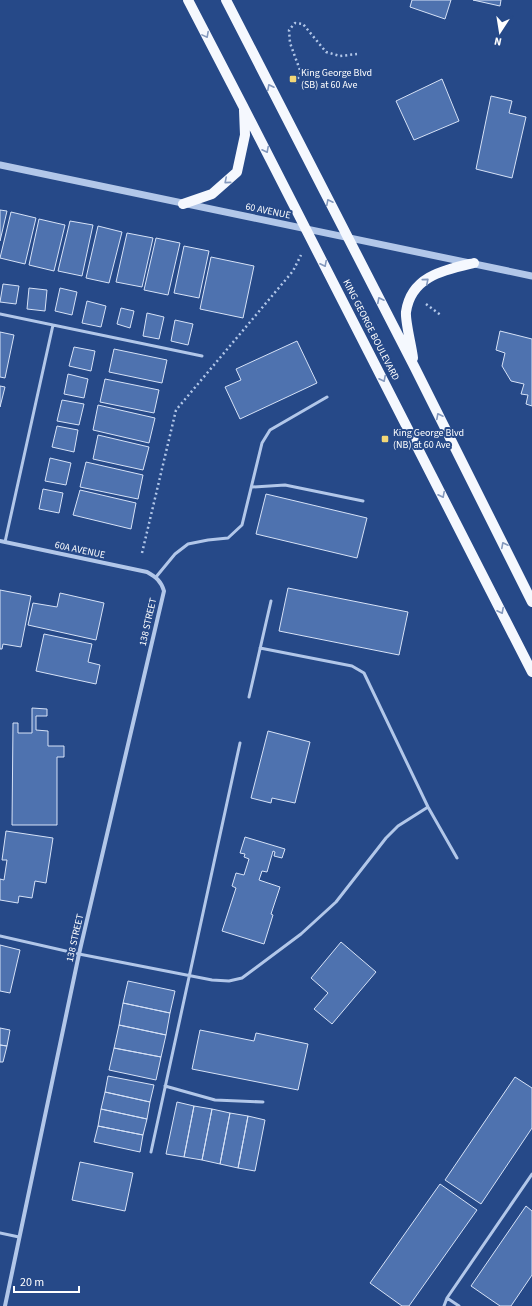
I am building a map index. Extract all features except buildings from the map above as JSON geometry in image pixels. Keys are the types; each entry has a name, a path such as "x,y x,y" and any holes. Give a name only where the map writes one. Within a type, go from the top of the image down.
{"main road":[{"name":"KING GEORGE BOULEVARD","path":"188,0 532,672"},
{"path":"226,0 415,368 532,602"},
{"path":"183,204 212,194 237,172 245,134 243,106"},
{"path":"415,368 406,313 412,293 428,277 443,271 474,263"}],"street":[{"name":"60 AVENUE","path":"0,165 532,276"},
{"name":"60A AVENUE","path":"2,541 147,572 156,577"},
{"name":"138 STREET","path":"5,1306 79,954 164,591 161,583 156,577"}],"lane":[{"path":"0,314 202,356"},
{"path":"2,541 53,325"},
{"path":"156,577 175,554 188,544 228,538 242,525 262,443 270,430 327,397"},
{"path":"252,486 285,485 363,501"},
{"path":"249,697 271,601"},
{"path":"260,648 352,666 364,674 428,807 457,858"},
{"path":"151,1152 240,743"},
{"path":"0,936 79,954 212,980 229,981 242,978 301,934 336,902 386,838 398,826 428,807"},
{"path":"165,1086 215,1100 263,1102"},
{"path":"444,1306 447,1298 532,1174"},
{"path":"0,1233 19,1237"},
{"path":"447,1298 459,1306"}],"path":[{"path":"295,83 301,73 290,43 289,30 295,23 303,24 326,52 340,56 357,54"},
{"path":"142,553 176,410 293,271 301,255"},
{"path":"425,304 442,316"}],"place":[{"name":"King George Blvd (SB) at 60 Ave","path":"293,79"},
{"name":"King George Blvd (NB) at 60 Ave","path":"385,439"}]}
